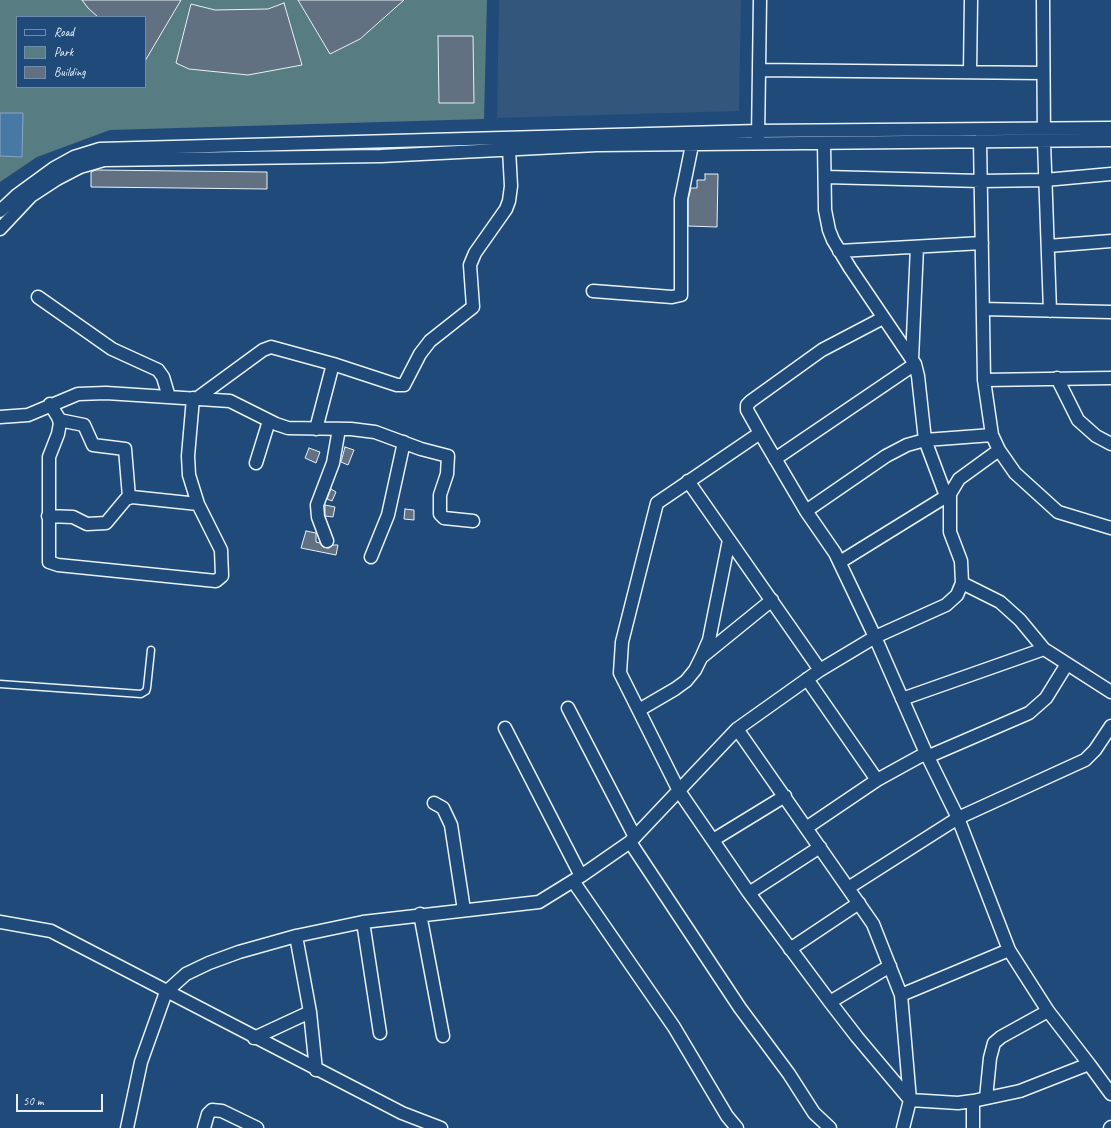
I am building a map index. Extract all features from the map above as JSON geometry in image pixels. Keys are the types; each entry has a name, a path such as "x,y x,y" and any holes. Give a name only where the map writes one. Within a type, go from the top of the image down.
{"street":[{"path":"758,144 760,0"},
{"path":"970,72 971,0"},
{"path":"1043,0 1044,142 1050,311"},
{"path":"759,70 1043,73"},
{"path":"0,211 18,195 54,168 74,157 100,149 758,131 1111,128"},
{"path":"0,229 31,196 57,179 80,167 104,160 381,156 597,145 692,145 980,140 1044,142 1111,140"},
{"path":"980,140 984,380 992,435 999,450 1015,473 1058,512 1111,528"},
{"path":"127,1128 141,1062 166,992 186,974 209,963 296,936 363,922 420,914 539,902 577,879 633,840 737,729 820,670 875,637 946,606 957,595 962,583 961,561 950,532 948,495 925,440 918,376 913,361 883,318 833,240 826,221 824,143"},
{"path":"593,291 672,297 681,295 681,206 683,184 692,145"},
{"path":"50,404 59,420 58,434 49,454 48,559 53,564 218,581 222,576 221,550 198,504 188,466 195,398 268,348 275,348 333,364 402,386 406,383 420,354 430,341 473,307 470,265 475,253 506,209 509,201 511,186 510,149"},
{"path":"825,176 981,181 1045,180 1111,174"},
{"path":"1048,246 1111,241"},
{"path":"839,251 982,243"},
{"path":"913,361 917,247"},
{"path":"38,297 112,349 158,370 163,377 169,397"},
{"path":"983,309 1111,312"},
{"path":"883,318 822,350 748,403 747,410 806,511 836,553 927,755 958,818 1009,950 1048,1011 1111,1094"},
{"path":"775,459 913,361"},
{"path":"316,429 333,364"},
{"path":"1057,378 1072,411 1078,420 1096,436 1111,444"},
{"path":"984,380 1111,378"},
{"path":"0,417 28,415 50,404 78,394 90,392 230,401 269,421 288,428 339,429 375,432 421,449 448,456 447,474 440,495 441,516 444,518 473,521"},
{"path":"48,516 73,517 87,524 106,523 129,497 125,449 93,446 84,425 77,422 59,420"},
{"path":"256,463 269,421"},
{"path":"327,541 318,517 317,505 333,463 339,429"},
{"path":"760,433 657,503 622,642 620,673 679,791 749,893 790,949 830,1002 910,1100 958,1103 973,1101 1020,1091 1089,1064"},
{"path":"806,511 895,450 925,440 992,435"},
{"path":"371,557 388,515 404,442"},
{"path":"840,562 948,495 959,479 999,450"},
{"path":"688,481 820,670"},
{"path":"129,497 198,504"},
{"path":"639,710 675,689 686,681 695,670 709,640 729,540"},
{"path":"962,583 989,595 1005,606 1020,620 1044,649 1111,692"},
{"path":"702,656 772,600"},
{"path":"902,699 1044,649"},
{"path":"806,828 877,780 927,755 1029,714 1046,698 1067,664"},
{"path":"808,679 877,780"},
{"path":"568,708 633,840 740,1008 789,1074 814,1113 830,1128"},
{"path":"848,888 958,818 1085,760 1095,750 1111,726"},
{"path":"505,728 577,879 674,1027 727,1116 737,1128"},
{"path":"737,729 873,924 902,995 910,1100 903,1128"},
{"path":"713,840 784,796"},
{"path":"434,803 443,808 451,825 464,910"},
{"path":"749,893 820,847"},
{"path":"790,949 858,903"},
{"path":"420,914 443,1036"},
{"path":"0,922 51,931 316,1070 402,1113 442,1128"},
{"path":"363,922 380,1034"},
{"path":"296,936 310,1012 316,1070"},
{"path":"902,995 1009,950"},
{"path":"830,1002 890,966"},
{"path":"986,1098 990,1058 994,1043 1001,1037 1048,1011"},
{"path":"254,1038 310,1012"},
{"path":"973,1101 973,1128"},
{"path":"204,1128 208,1114 212,1110 222,1110 257,1128"}],"lane":[{"path":"0,684 141,694 146,692 147,688 151,650"}],"shaded area":[{"path":"499,0 741,0 739,111 497,118"},
{"path":"0,113 23,113 22,157 0,156"}],"green space":[{"path":"0,0 487,0 484,119 110,130 37,157 0,182"}],"building":[{"path":"82,0 181,0 146,59 146,16 97,16"},
{"path":"298,0 404,0 360,39 330,54"},
{"path":"284,3 302,65 248,75 189,69 176,63 191,4 215,10 268,9"},
{"path":"438,36 473,36 474,103 439,103"},
{"path":"96,170 267,172 267,189 91,187 91,172"},
{"path":"705,174 718,174 717,227 688,226 688,200 691,188 697,188 697,180 705,180"},
{"path":"345,447 354,450 348,465 341,462"},
{"path":"309,448 320,452 316,463 305,458"},
{"path":"331,489 336,492 332,501 327,499"},
{"path":"325,505 335,507 333,517 325,516"},
{"path":"405,509 414,510 414,520 404,519"},
{"path":"306,531 316,533 316,542 320,543 323,547 329,548 333,545 338,545 336,555 301,548"}]}
